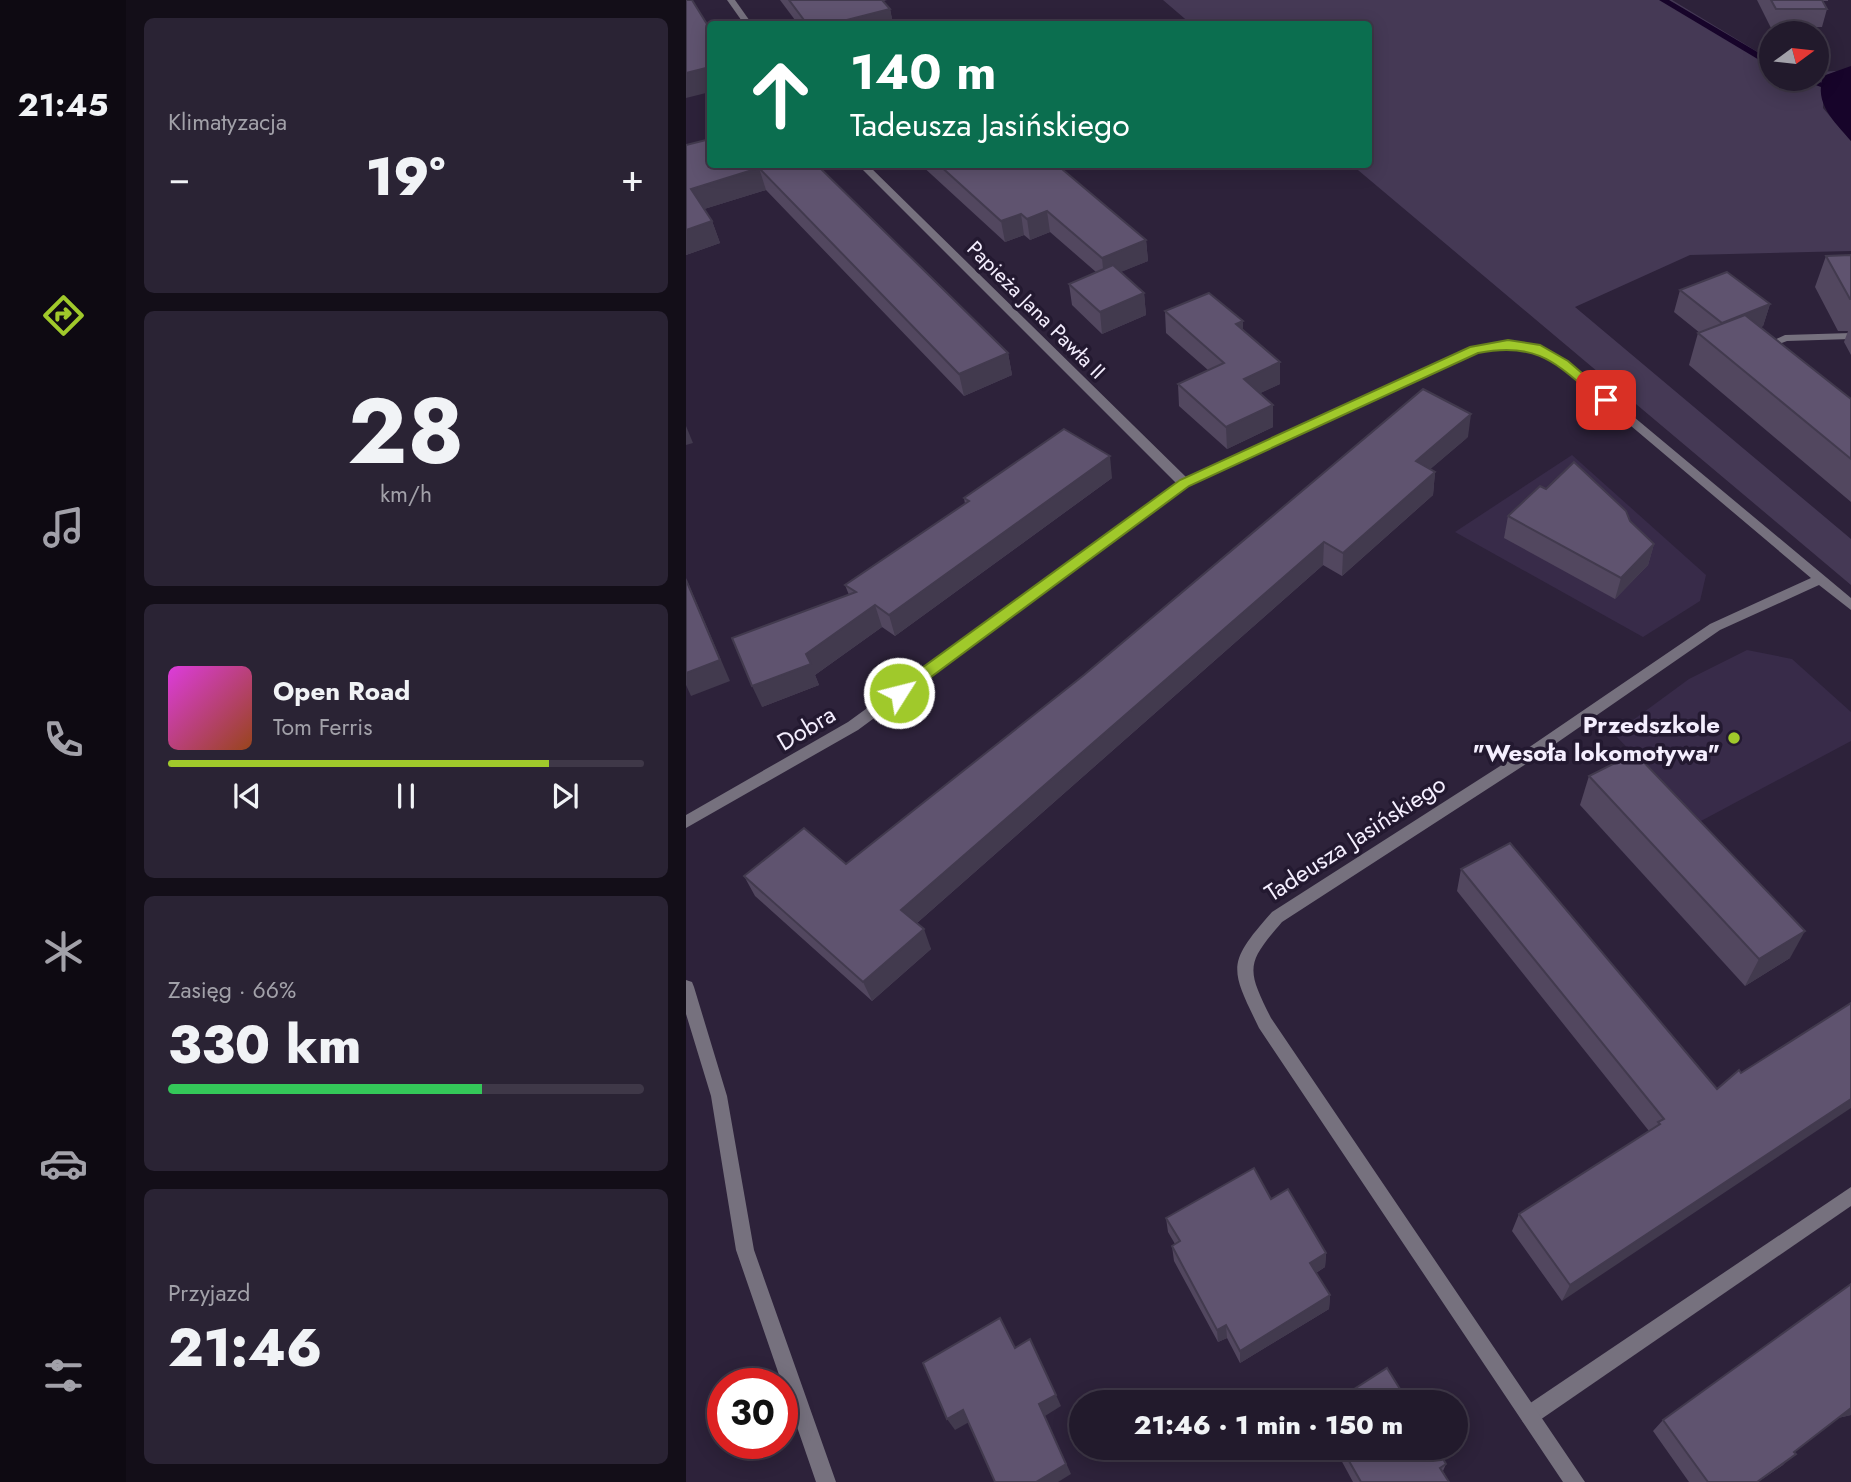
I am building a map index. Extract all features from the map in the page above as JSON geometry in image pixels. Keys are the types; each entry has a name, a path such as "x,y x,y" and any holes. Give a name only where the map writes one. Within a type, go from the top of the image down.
{"street":[{"path":"731,0 746,21"},
{"name":"Papieża Jana Pawła II","path":"865,168 1184,483"},
{"path":"1783,360 1774,352 1773,343 1786,338 1851,336"},
{"name":"Dobra","path":"686,822 853,726 1184,483 1475,349 1508,344 1536,348 1564,364 1821,579"},
{"path":"1821,579 1851,605"},
{"name":"Tadeusza Jasińskiego","path":"1575,1482 1265,1023 1242,977 1248,949 1277,917 1527,756 1715,627 1821,579"},
{"path":"686,988 719,1096 745,1250 826,1482"},
{"path":"1530,1415 1851,1195"}],"shaded area":[{"path":"1163,0 1672,0 1759,53 1759,91 1824,91 1823,108 1851,141 1851,251 1690,255 1575,307 1851,539 1851,585 1356,168 1372,168 1372,21 1188,21"},
{"path":"1851,66 1851,141 1823,104 1821,91 1829,91 1829,74"},
{"name":"Przedszkole \"Wesoła lokomotywa\"","path":"1572,455 1706,575 1700,601 1643,637 1455,532"},
{"name":"Przedszkole \"Wesoła lokomotywa\"","path":"1747,650 1792,659 1851,712 1851,741 1699,822 1614,734 1689,679"}],"building":[{"path":"686,0 692,0 707,24 707,68 686,73"},
{"path":"789,0 882,0 890,9 843,21 805,21"},
{"path":"1771,0 1822,0 1827,9 1776,9"},
{"path":"707,140 707,168 759,168 691,189 712,221 686,230 686,145"},
{"path":"759,168 820,168 1008,353 959,374"},
{"path":"942,168 1061,168 1146,240 1102,258 1047,211 1027,219 1021,214 1001,221"},
{"path":"1851,255 1851,299 1850,299 1826,256"},
{"path":"1113,265 1144,293 1100,312 1069,284"},
{"path":"1727,272 1770,304 1722,323 1680,290"},
{"path":"1209,293 1243,321 1236,324 1280,362 1244,379 1273,405 1226,427 1178,384 1224,363 1165,311"},
{"path":"1745,315 1851,399 1851,459 1698,333"},
{"path":"1423,389 1471,414 1416,461 1435,472 1343,553 1324,542 901,910 924,929 863,982 744,876 804,828 846,864 1084,675"},
{"path":"1064,429 1110,456 889,615 875,605 806,654 811,664 752,686 732,638 856,592 845,585 969,501 964,498"},
{"path":"1574,462 1626,511 1630,521 1654,544 1621,578 1508,516 1540,486 1546,489"},
{"path":"686,580 720,660 686,673"},
{"path":"1635,753 1805,931 1759,959 1589,776"},
{"path":"1510,843 1717,1089 1739,1070 1741,1073 1851,1003 1851,1099 1570,1285 1519,1214 1664,1119 1461,869"},
{"path":"1254,1168 1271,1199 1288,1189 1326,1253 1310,1263 1330,1295 1240,1351 1226,1325 1217,1330 1172,1246 1180,1241 1166,1218"},
{"path":"1851,1284 1851,1408 1794,1452 1796,1454 1757,1482 1708,1482 1663,1420"},
{"path":"1000,1318 1015,1348 1030,1339 1056,1395 1039,1404 1066,1464 1036,1482 995,1482 963,1410 947,1419 923,1363"},
{"path":"1387,1368 1401,1390 1353,1390"},
{"path":"1348,1460 1444,1460 1446,1464 1440,1468 1449,1482 1361,1482"}],"waterway":[{"path":"1663,0 1759,57"}],"place":[{"name":"Przedszkole \"Wesoła lokomotywa\"","path":"1734,738"}],"route":[{"path":"899,693 1184,483 1475,349 1508,344 1536,348 1564,364 1606,400"}]}
